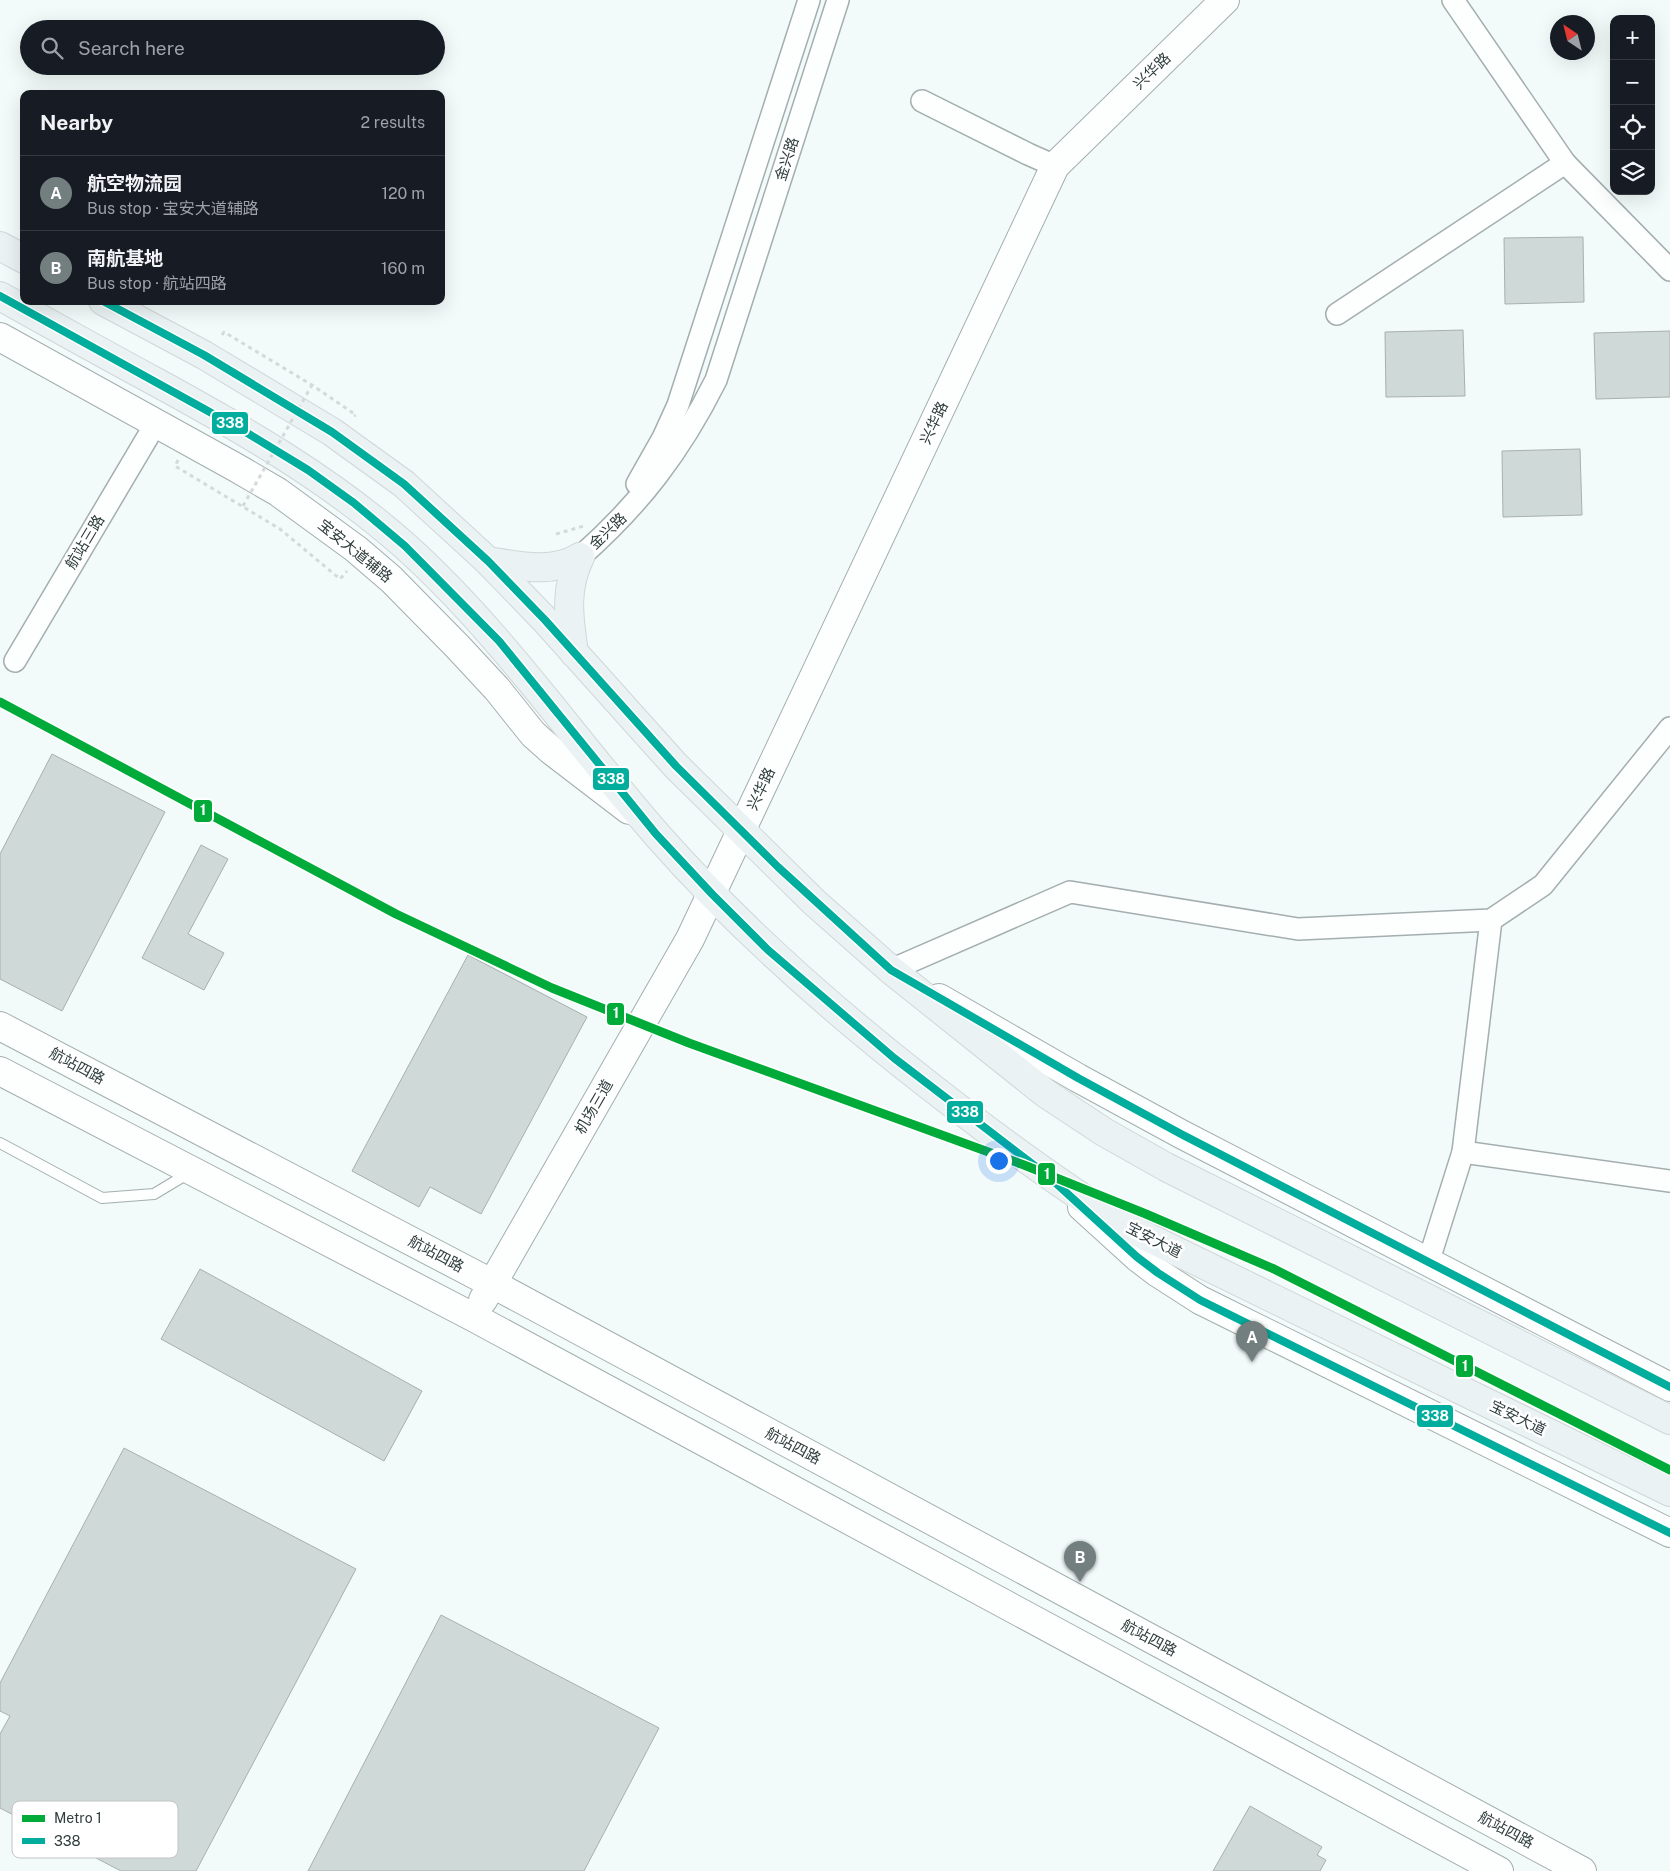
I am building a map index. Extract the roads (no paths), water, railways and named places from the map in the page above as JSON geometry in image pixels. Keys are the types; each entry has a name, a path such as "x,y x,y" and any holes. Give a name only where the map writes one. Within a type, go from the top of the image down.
{"main road":[{"path":"0,246 20,257"},
{"name":"宝安大道","path":"0,296 244,431 308,470 354,504 405,546 499,642 656,834 768,950 879,1046 971,1119 1048,1176 1131,1229 1670,1492"},
{"path":"110,305 204,355 332,432 404,484 488,561 676,766 814,902 891,970 1045,1093 1104,1132 1166,1167 1670,1420"},
{"path":"488,561 530,568 568,564 580,558"},
{"path":"574,653 568,608 572,573 580,558"}],"street":[{"name":"金兴路","path":"580,558 604,530 646,471 678,405 809,0"},
{"name":"金兴路","path":"580,558 627,513 668,463 686,436 716,380 838,0"},
{"name":"兴华路","path":"712,894 1055,166 1225,0"},
{"path":"1453,0 1565,163 1670,270"},
{"path":"922,101 1055,166"},
{"path":"1336,314 1565,163"},
{"name":"宝安大道辅路","path":"0,338 278,492 356,549 391,579 457,646 497,689 534,734 552,751 656,834"},
{"name":"航站三路","path":"15,661 156,423"},
{"path":"891,970 1070,892 1298,929 1491,920 1543,886 1670,728"},
{"name":"机场三道","path":"473,1317 690,939 712,894"},
{"path":"1428,1263 1463,1152 1491,920"},
{"path":"891,970 1078,1078 1181,1134 1670,1387"},
{"name":"航站四路","path":"0,1026 493,1284 1582,1871"},
{"path":"0,1071 473,1317 1190,1706 1499,1871"},
{"path":"1463,1152 1670,1181"},
{"path":"1048,1176 1137,1256 1158,1273 1200,1300 1670,1533"}],"lane":[{"path":"0,1143 102,1198 154,1194 193,1171"}],"metro line":[{"name":"1","path":"0,702 396,914 552,988 689,1043 1024,1165 1146,1214 1274,1269 1670,1470"}],"place":[{"name":"航空物流园","path":"1252,1362"},
{"name":"南航基地","path":"1080,1582"}]}
